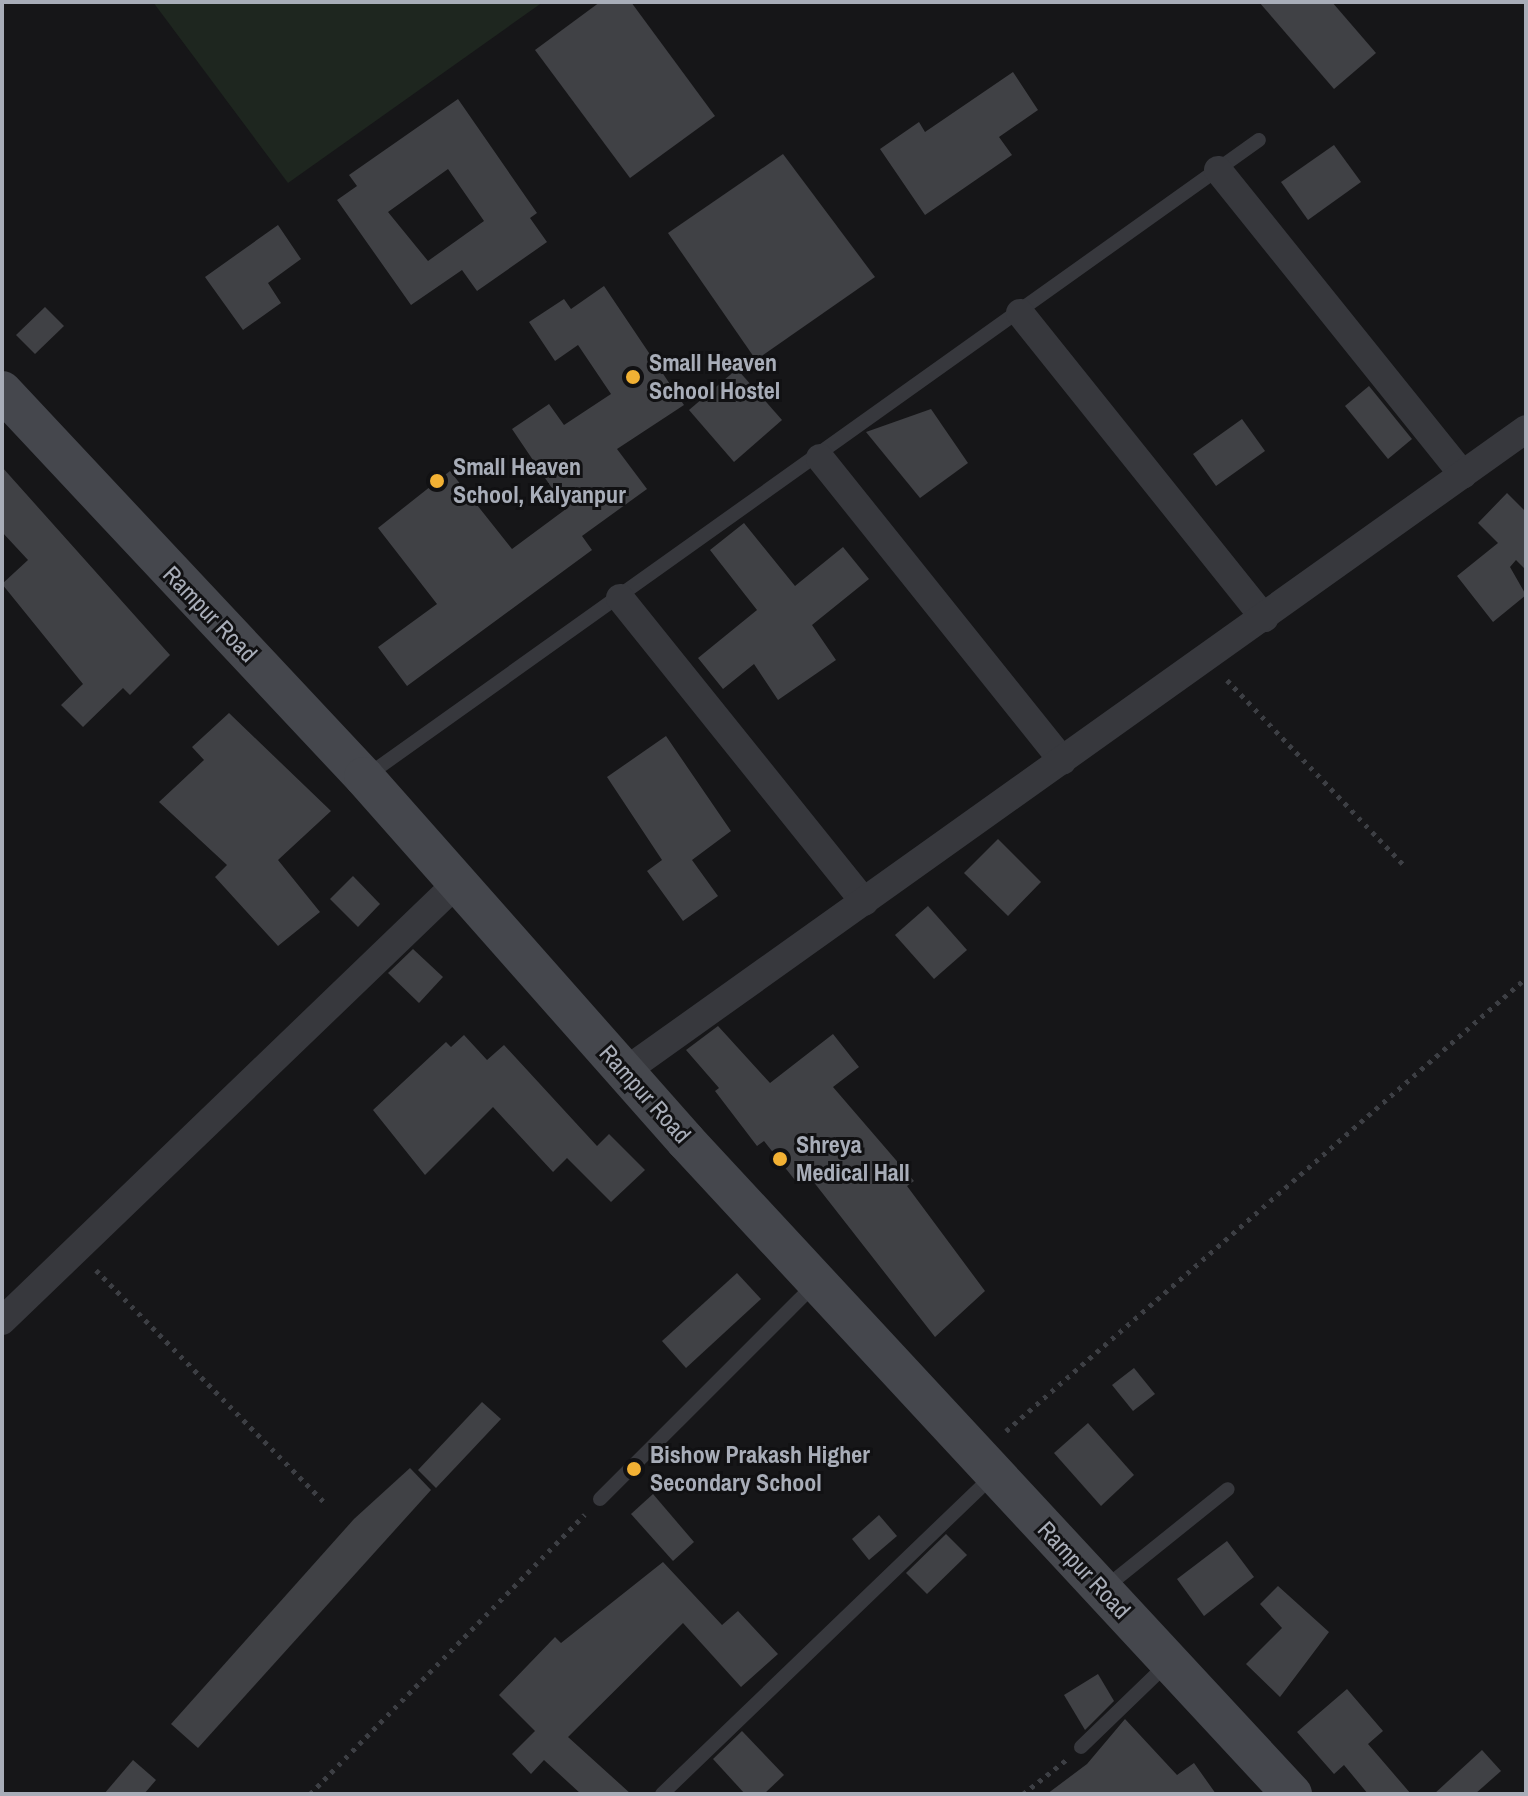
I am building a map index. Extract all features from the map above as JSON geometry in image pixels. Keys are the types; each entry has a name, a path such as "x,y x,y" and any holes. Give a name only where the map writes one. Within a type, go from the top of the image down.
{"main road":[{"name":"Rampur Road","path":"2,391 364,777 624,1072 1292,1794"}],"street":[{"path":"1218,170 1463,475"},
{"path":"1020,313 1264,618"},
{"path":"624,1072 1526,429"},
{"path":"820,458 1063,761"},
{"path":"620,598 864,902"},
{"path":"7,1306 76,1250 456,884"}],"lane":[{"path":"364,777 820,458 1259,140"},
{"path":"600,1499 818,1282"},
{"path":"662,1794 744,1709 802,1663 950,1511 987,1465"},
{"path":"1103,1590 1228,1489"},
{"path":"1081,1747 1169,1662"}],"path":[{"path":"1207,659 1403,864"},
{"path":"987,1465 1526,978"},
{"path":"76,1250 327,1505"},
{"path":"310,1794 600,1499"},
{"path":"1023,1794 1081,1747"}],"shaded area":[{"path":"153,2 543,2 288,183"}],"building":[{"path":"600,2 631,2 715,116 630,178 535,50"},
{"path":"1259,2 1332,2 1376,53 1334,89"},
{"path":"1013,72 1038,110 999,137 1012,155 925,215 880,149 919,122 925,132"},
{"path":"458,99 537,213 530,218 547,242 477,291 462,270 411,305 337,200 357,186 349,175","holes":["448,169 484,221 428,261 388,212"]},
{"path":"1334,145 1361,182 1308,220 1281,182"},
{"path":"783,154 875,277 756,360 668,233"},
{"path":"278,225 301,259 268,283 281,303 243,330 205,277"},
{"path":"604,286 684,405 617,449 647,489 582,536 592,550 407,686 378,647 437,604 378,528 450,471 512,549 566,509 512,429 549,404 564,425 611,394 578,345 555,361 529,322 564,299 571,309"},
{"path":"45,307 64,326 35,354 16,335"},
{"path":"737,369 782,420 734,462 689,410"},
{"path":"1369,386 1412,439 1388,459 1345,406"},
{"path":"931,409 968,463 920,498 866,432"},
{"path":"1242,419 1265,451 1216,486 1193,454"},
{"path":"2,467 170,655 130,695 123,688 83,727 61,705 83,684 2,584 28,560 2,532"},
{"path":"1507,493 1526,512 1526,570 1516,560 1510,567 1526,595 1493,622 1457,576 1498,543 1478,523"},
{"path":"744,523 795,586 843,547 869,579 812,625 836,660 778,700 754,664 723,689 698,658 757,610 710,550"},
{"path":"229,713 331,811 278,860 320,912 278,946 215,877 227,865 159,802 204,760 192,747"},
{"path":"666,736 731,831 692,860 718,896 683,921 647,871 662,860 607,777"},
{"path":"998,839 1041,882 1008,916 964,873"},
{"path":"353,876 380,904 358,927 330,899"},
{"path":"928,906 967,950 934,979 895,935"},
{"path":"413,949 443,977 419,1003 388,973"},
{"path":"718,1026 770,1083 833,1034 859,1067 833,1087 914,1181 907,1186 985,1291 935,1337 809,1176 798,1184 764,1141 757,1146 715,1091 719,1088 686,1050"},
{"path":"464,1035 487,1060 504,1045 597,1146 609,1134 645,1170 611,1202 567,1158 553,1172 493,1107 425,1175 373,1110 446,1042 451,1047"},
{"path":"737,1273 761,1299 686,1368 662,1341"},
{"path":"1134,1368 1155,1394 1133,1411 1112,1385"},
{"path":"482,1402 501,1419 436,1488 418,1470"},
{"path":"1088,1423 1134,1475 1101,1506 1054,1453"},
{"path":"410,1468 431,1490 198,1748 171,1724 354,1519"},
{"path":"653,1494 694,1542 673,1561 631,1514"},
{"path":"879,1515 897,1536 869,1560 852,1539"},
{"path":"946,1534 967,1555 927,1594 906,1573"},
{"path":"1227,1541 1254,1577 1204,1616 1177,1579"},
{"path":"663,1562 722,1625 738,1611 778,1654 741,1687 683,1623 568,1737 631,1794 581,1794 544,1760 531,1774 512,1754 535,1731 499,1695 555,1637 561,1643"},
{"path":"1278,1586 1329,1632 1280,1697 1246,1664 1282,1628 1260,1604"},
{"path":"1098,1674 1114,1701 1085,1730 1064,1695"},
{"path":"1347,1689 1383,1731 1368,1744 1411,1794 1368,1794 1344,1765 1334,1774 1297,1732"},
{"path":"1125,1719 1177,1775 1194,1763 1216,1794 1047,1794 1087,1764"},
{"path":"742,1731 784,1775 764,1794 745,1794 713,1759"},
{"path":"1482,1750 1501,1771 1475,1794 1434,1794"},
{"path":"133,1760 156,1780 144,1794 104,1794"}],"place":[{"name":"Small Heaven School Hostel","path":"633,377"},
{"name":"Small Heaven School, Kalyanpur","path":"437,481"},
{"name":"Shreya Medical Hall","path":"780,1159"},
{"name":"Bishow Prakash Higher Secondary School","path":"634,1469"}]}
